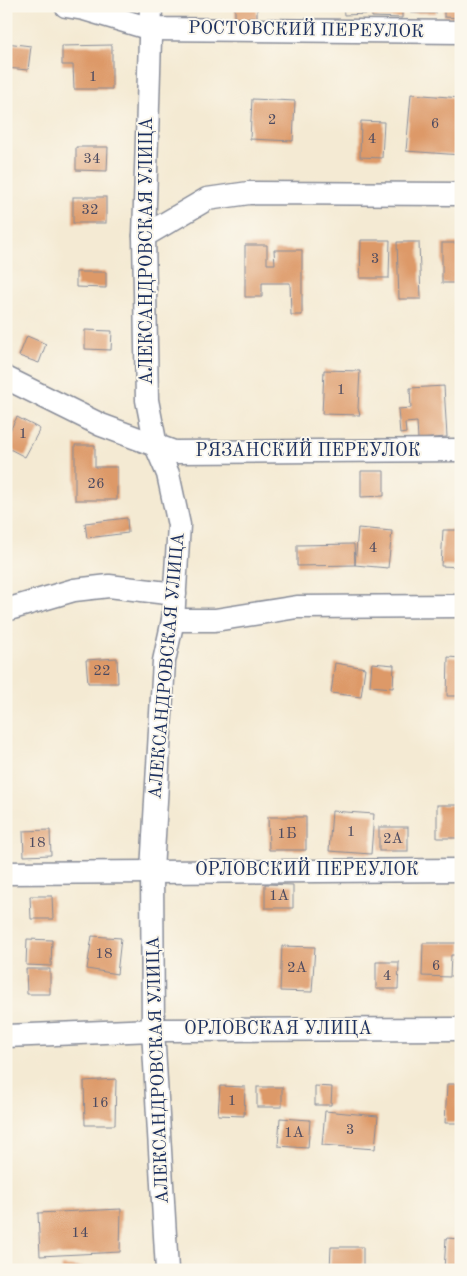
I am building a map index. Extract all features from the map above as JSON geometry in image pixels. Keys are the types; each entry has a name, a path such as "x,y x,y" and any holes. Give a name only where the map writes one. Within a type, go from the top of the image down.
{"street":[{"name":"РОСТОВСКИЙ ПЕРЕУЛОК","path":"66,6 84,9 151,29 461,32"},
{"name":"АЛЕКСАНДРОВСКАЯ УЛИЦА","path":"151,6 144,236 147,400 156,446 168,474 179,525 173,620 164,661 152,871 153,1030 167,1270"},
{"path":"144,236 207,200 249,193 461,194"},
{"name":"РЯЗАНСКИЙ ПЕРЕУЛОК","path":"6,378 101,425 174,452 461,450"},
{"path":"6,610 74,590 109,586 175,594"},
{"path":"173,620 215,620 297,607 461,606"},
{"name":"ОРЛОВСКИЙ ПЕРЕУЛОК","path":"6,873 461,870"},
{"name":"ОРЛОВСКАЯ УЛИЦА","path":"6,1036 153,1030 461,1028"}],"building":[{"path":"235,6 257,6 257,22 235,22"},
{"path":"343,6 368,6 368,14 344,15"},
{"path":"372,6 402,6 402,18 372,17"},
{"path":"411,6 436,6 436,13 411,13"},
{"path":"444,6 461,6 461,18 444,17"},
{"path":"6,43 31,46 28,70 6,68"},
{"path":"112,45 112,89 74,89 73,65 62,65 62,46"},
{"path":"411,94 461,98 461,155 406,151"},
{"path":"252,99 295,101 293,141 250,139"},
{"path":"361,121 384,122 382,158 360,157"},
{"path":"76,147 108,147 107,171 76,170"},
{"path":"73,197 106,197 106,223 73,223"},
{"path":"361,240 390,240 389,278 360,278"},
{"path":"397,242 419,242 421,299 399,299"},
{"path":"442,243 461,243 461,283 442,283"},
{"path":"245,245 267,245 267,264 275,264 274,250 302,250 302,315 291,315 290,283 262,283 262,297 245,297"},
{"path":"76,272 106,272 106,288 76,287"},
{"path":"85,330 112,331 111,350 85,349"},
{"path":"27,336 46,344 39,363 19,356"},
{"path":"324,370 360,371 358,408 360,415 322,414"},
{"path":"444,386 447,437 418,439 417,422 405,423 406,433 400,434 398,409 411,408 410,388"},
{"path":"17,417 40,429 25,457 6,447 6,438"},
{"path":"75,445 95,445 95,467 117,467 117,500 75,500"},
{"path":"361,471 384,471 384,496 361,497"},
{"path":"127,518 128,533 87,538 85,523"},
{"path":"358,528 392,531 388,568 355,565"},
{"path":"443,530 461,530 461,567 441,566"},
{"path":"354,544 355,565 297,566 297,545"},
{"path":"448,657 461,658 461,696 447,696"},
{"path":"117,658 118,683 88,683 86,660"},
{"path":"335,663 365,668 361,697 331,693"},
{"path":"372,663 394,665 393,688 370,686"},
{"path":"437,805 461,805 461,838 437,838"},
{"path":"332,811 374,814 371,854 329,851"},
{"path":"268,817 306,817 306,850 269,850"},
{"path":"379,827 408,827 408,851 379,851"},
{"path":"50,830 51,855 24,856 23,831"},
{"path":"265,884 293,885 293,908 265,908"},
{"path":"30,896 52,896 53,919 31,919"},
{"path":"92,936 121,938 117,974 87,969"},
{"path":"27,939 52,940 51,966 26,965"},
{"path":"423,943 461,943 461,955 451,955 450,977 422,976"},
{"path":"282,946 315,947 312,992 280,991"},
{"path":"376,962 399,962 398,989 376,989"},
{"path":"26,969 50,969 50,994 27,994"},
{"path":"116,1079 115,1125 85,1125 84,1081"},
{"path":"447,1084 461,1084 461,1123 445,1123"},
{"path":"220,1086 245,1087 244,1116 218,1115"},
{"path":"315,1086 332,1087 331,1105 315,1105"},
{"path":"257,1087 282,1087 282,1107 257,1107"},
{"path":"325,1111 378,1116 375,1149 322,1145"},
{"path":"280,1118 310,1120 308,1148 278,1146"},
{"path":"121,1209 120,1252 40,1256 38,1213"},
{"path":"446,1238 461,1239 461,1270 444,1270"},
{"path":"331,1247 363,1247 363,1270 330,1270"},
{"path":"61,1266 87,1268 87,1270 61,1270"}]}
